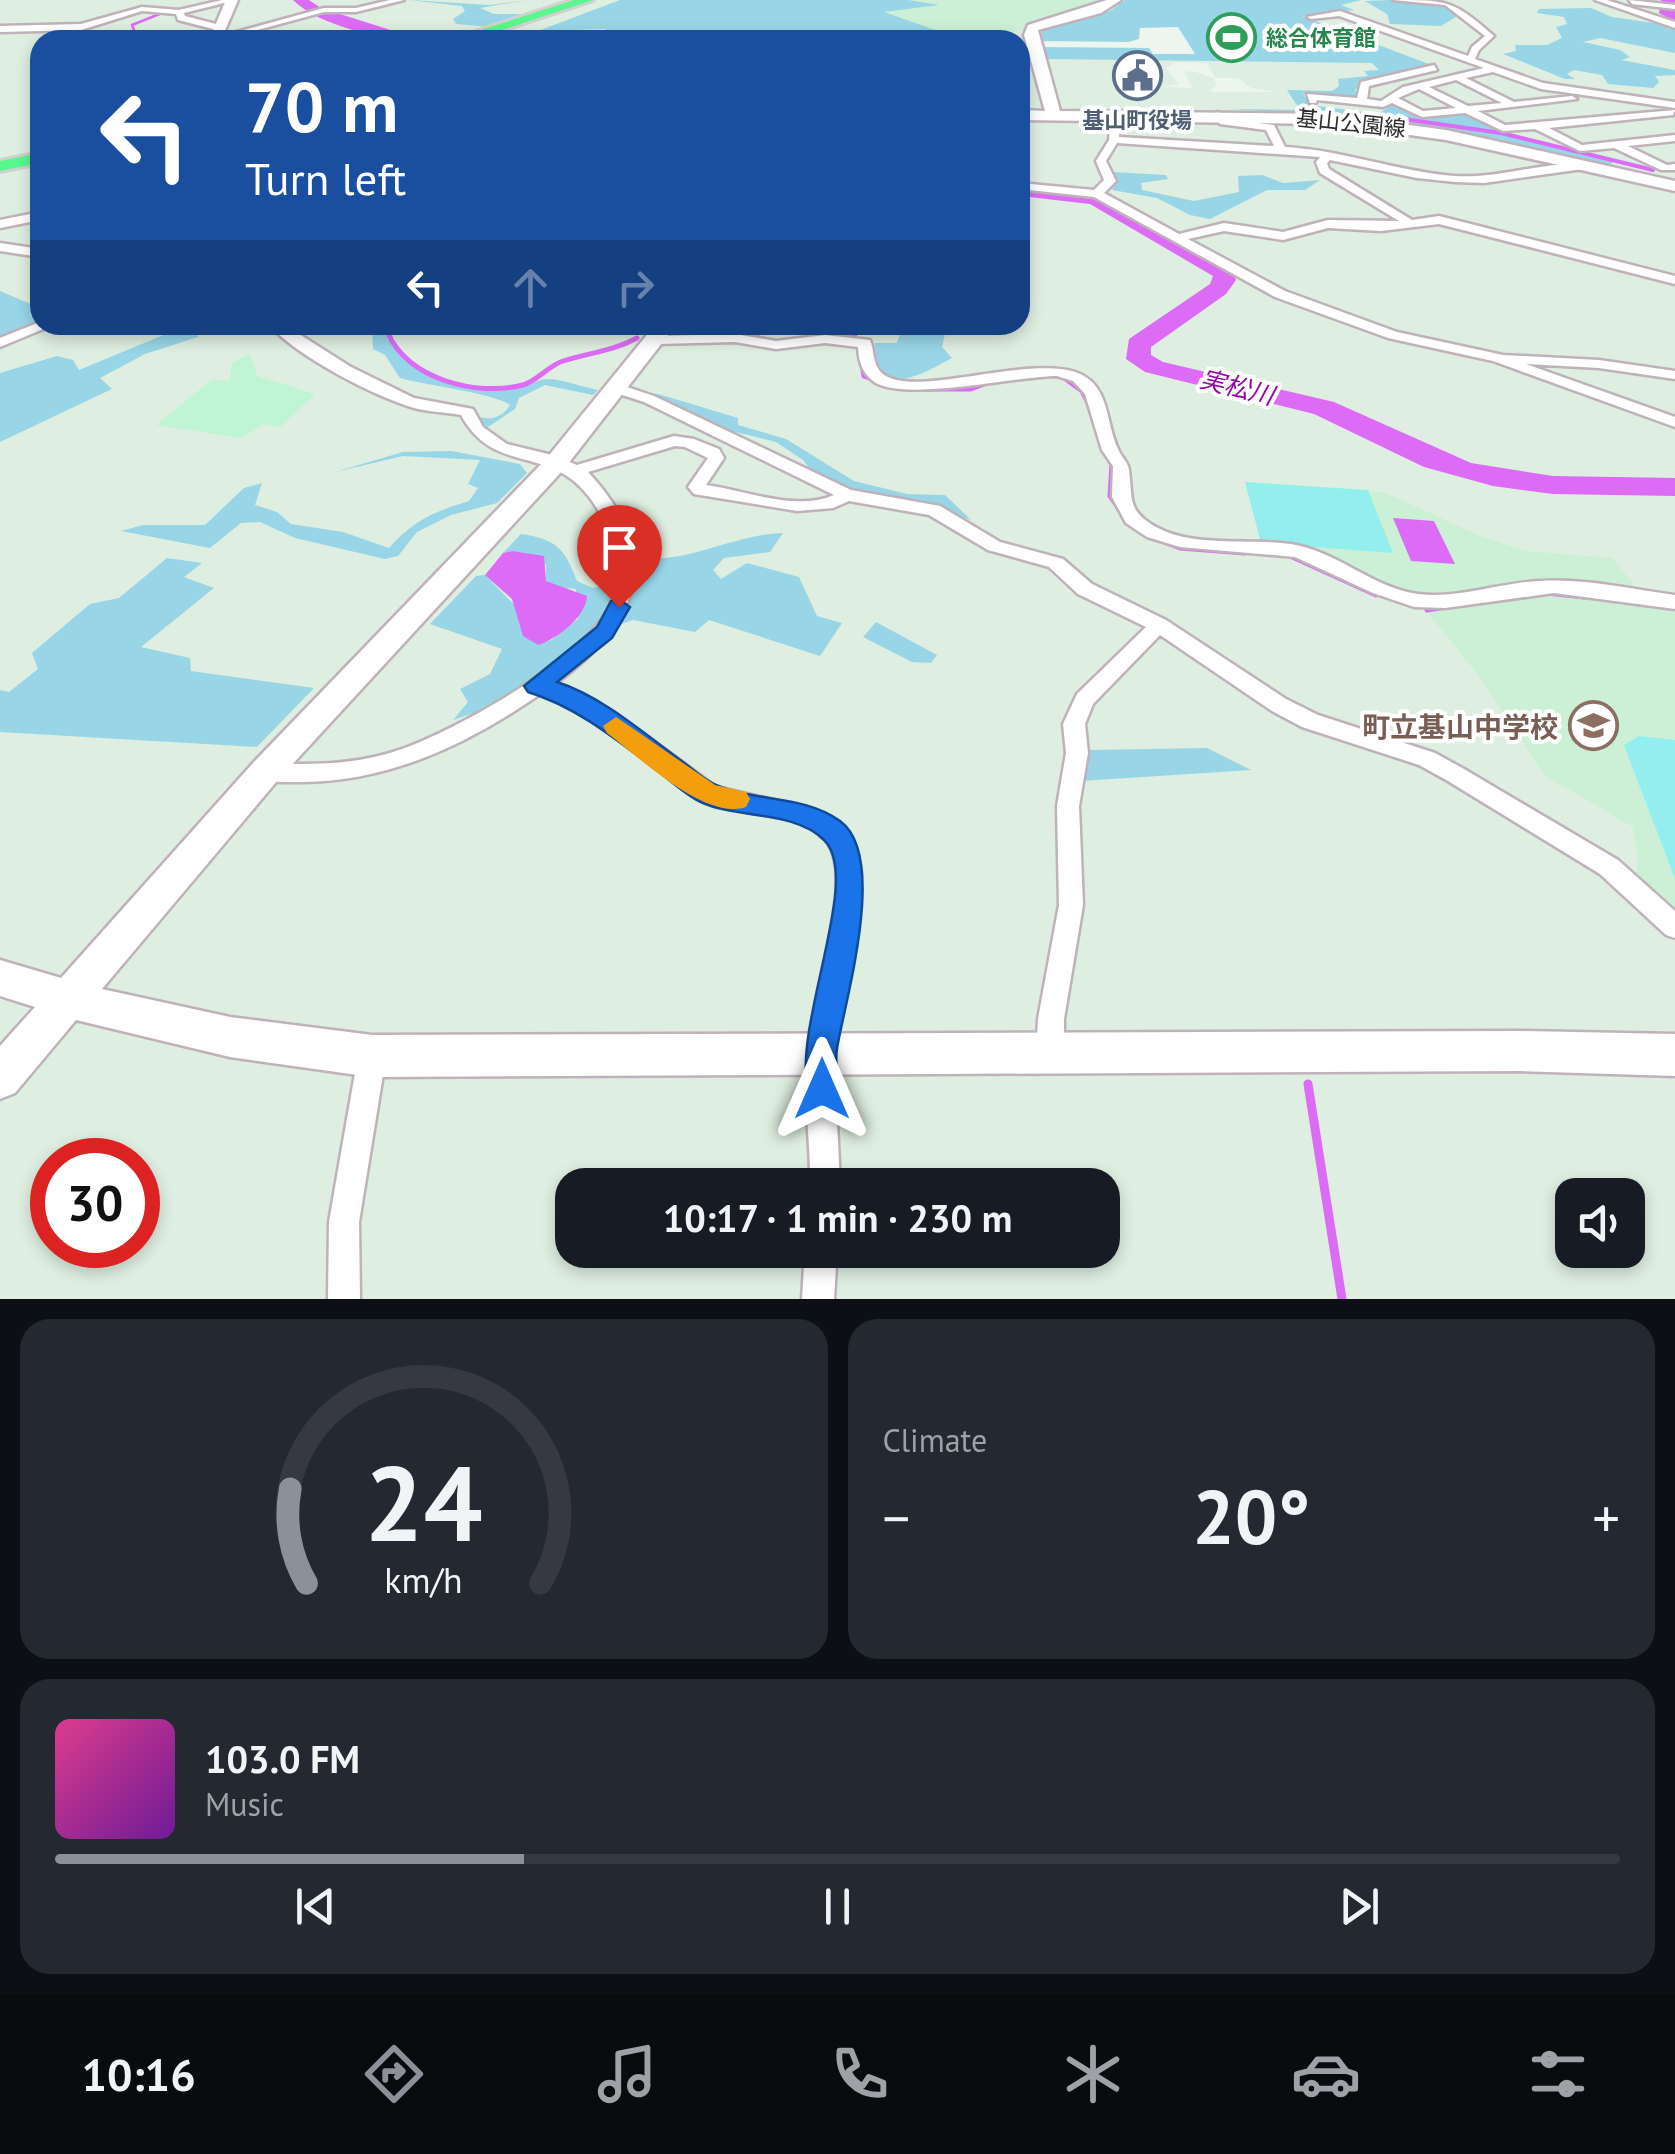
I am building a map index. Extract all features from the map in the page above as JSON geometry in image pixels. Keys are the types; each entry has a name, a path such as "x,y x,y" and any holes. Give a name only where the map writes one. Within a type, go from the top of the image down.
{"main road":[{"path":"493,30 598,1"},
{"path":"507,30 598,1"},
{"path":"519,30 598,1"},
{"path":"530,30 598,1"},
{"path":"0,163 30,157"}],"street":[{"path":"0,29 81,26 144,4 179,12 232,0"},
{"path":"218,30 232,0"},
{"path":"238,30 324,10 356,10 400,0"},
{"path":"1054,115 1030,35 1032,28 1054,18 1102,9 1115,0"},
{"path":"1397,0 1441,1 1455,6 1490,36 1474,50 1470,61"},
{"path":"1599,0 1675,25"},
{"path":"1615,0 1675,7"},
{"path":"179,12 181,18 206,30"},
{"path":"1310,17 1340,13 1552,89 1608,94 1675,109"},
{"path":"1362,100 1364,84 1470,61"},
{"path":"1372,113 1419,85 1496,69"},
{"path":"1458,77 1513,105"},
{"path":"1419,85 1503,128 1675,109"},
{"path":"1312,102 1310,96 1388,102 1422,114 1608,94"},
{"name":"基山公園線","path":"1030,115 1218,115 1390,126 1584,166 1668,176"},
{"path":"1097,194 1110,182 1101,161 1114,140 1116,115"},
{"path":"1218,115 1224,122 1270,127 1282,150"},
{"path":"1537,126 1580,148 1675,138"},
{"path":"1114,140 1329,154 1416,176 1484,180 1584,166"},
{"path":"1615,144 1668,176"},
{"path":"1329,154 1321,162 1324,171 1407,221"},
{"path":"1030,187 1097,194 1244,277 1355,322 1393,336 1497,358 1675,422"},
{"path":"0,224 30,218"},
{"path":"1176,238 1224,227 1283,236 1328,224 1381,227 1439,220 1675,280"},
{"path":"0,247 30,252"},
{"path":"0,344 30,332"},
{"path":"265,772 319,775 395,761 447,741 536,686 604,632 619,607 625,550 608,510 565,468 497,447 482,439 467,412 423,406 392,393 288,335"},
{"path":"0,1078 265,772 565,468 660,335"},
{"path":"698,335 776,346 848,340 865,343 868,366 876,376 924,386 977,382 1028,368 1076,376 1093,394 1104,415 1110,452 1121,466 1116,493 1120,503 1144,528 1164,538 1298,552 1404,598 1433,602 1542,586 1675,602"},
{"path":"1497,358 1556,359 1675,376"},
{"path":"618,389 649,399 847,495 934,510 994,546 1056,563 1086,590 1159,625 1294,714 1427,759 1456,775 1532,825 1609,867 1675,928"},
{"path":"565,468 688,442 713,452 716,458 698,481 700,490 796,506 826,507 847,495"},
{"path":"1050,1055 1051,1019 1071,905 1068,806 1076,753 1074,724 1084,700 1159,625"},
{"path":"536,686 556,690 605,719 708,794 776,806 832,830 847,849 850,866 843,933 820,1055 823,1168"},
{"path":"0,978 213,1037 372,1056 1518,1051 1675,1056"},
{"path":"344,1299 344,1222 372,1056"},
{"path":"818,1299 820,1268"}],"shaded area":[{"path":"408,0 490,5 526,0 480,8 494,14 535,14 491,27 456,24 453,19 465,11 462,6"},
{"path":"620,0 908,0 939,5 884,12 935,30 541,30"},
{"path":"821,0 1107,0 1091,8 1038,19 1022,30 918,30"},
{"path":"1125,0 1361,0 1341,5 1354,10 1302,16 1434,66 1362,83 1355,90 1357,98 1303,94 1310,105 1379,114 1392,104 1421,116 1463,112 1502,133 1613,162 1609,166 1382,119 1232,109 1300,110 1287,90 1332,91 1339,86 1338,79 1368,76 1364,71 1379,70 1372,63 1045,59 1039,37 1046,25 1110,11"},
{"path":"1365,1 1449,6 1459,15 1441,26 1390,24 1387,14"},
{"path":"1591,8 1612,17 1675,26 1675,53 1600,38 1583,42 1620,50 1630,57 1621,60 1675,70 1675,75 1655,76 1659,82 1653,88 1608,84 1602,75 1574,70 1567,74 1575,79 1565,79 1503,54 1516,51 1515,45 1547,45 1562,38 1556,27 1567,24 1564,17 1537,13 1539,9"},
{"path":"1178,27 1195,54 1153,54 1149,48 1039,47 1038,41 1129,42 1139,39 1140,28"},
{"path":"1176,62 1206,63 1216,78 1238,78 1251,88 1275,92 1214,92 1210,90 1217,86 1213,78 1193,71 1184,72 1193,88 1163,87 1179,84 1166,68"},
{"path":"1113,172 1166,175 1168,179 1141,183 1142,190 1194,201 1239,192 1238,176 1262,175 1283,183 1320,180 1305,190 1267,190 1210,219 1190,215 1157,198 1112,190 1117,179"},
{"path":"0,291 30,304 30,328 0,341"},
{"path":"164,335 197,335 145,354 100,378 112,389 0,442 0,373 57,356 73,360 79,370"},
{"path":"372,335 386,335 395,348 424,371 478,388 515,389 552,379 598,390 593,395 545,385 519,398 515,409 485,429 479,417 497,417 510,405 474,393 400,378 385,355 373,349"},
{"path":"900,335 945,335 942,347 952,358 914,376 891,378 877,361 875,343 897,343"},
{"path":"655,393 738,418 738,425 786,439 854,481 907,494 945,495 971,520 940,509 862,494 812,472 803,460 776,442 736,432 750,444 660,400"},
{"path":"451,451 520,464 527,473 497,503 451,515 417,532 398,556 385,559 295,538 260,522 241,523 210,548 121,531 143,525 205,525 244,488 262,483 255,505 277,512 291,524 343,532 389,548 425,518 469,501 478,488 468,484 480,460 403,456 335,472 403,452"},
{"name":"町立基山中学校","path":"1245,482 1384,492 1480,536 1526,551 1612,558 1650,604 1675,606 1675,910 1636,881 1638,859 1633,827 1544,775 1480,677 1423,607 1399,589 1294,546"},
{"path":"1245,482 1368,490 1393,553 1261,543"},
{"path":"1393,518 1434,521 1455,564 1411,561"},
{"path":"783,533 770,552 724,558 713,570 721,579 747,563 799,577 817,616 842,623 820,656 709,620 695,632 633,620 600,631 536,678 477,712 453,720 468,702 460,689 490,674 502,649 430,624 476,576 485,575 550,641 578,619 576,589 555,587 546,581 546,565 512,551 503,553 521,534 558,547 577,581 593,588 615,584 632,556 669,558"},
{"path":"503,553 544,556 546,581 587,596 582,612 569,626 538,645 523,636 512,599 485,575"},
{"path":"167,558 202,563 184,577 214,588 141,647 190,658 191,671 314,688 257,747 0,732 0,690 9,692 38,669 32,653 90,604 119,598"},
{"path":"876,622 937,655 931,663 912,662 863,637"},
{"path":"1639,736 1675,740 1675,879 1624,745"},
{"path":"1207,748 1251,770 1081,781 1088,750"}],"sand":[{"path":"250,354 257,376 315,394 280,427 264,424 241,438 156,425 212,380 230,381 232,363"}],"waterway":[{"name":"実松川","path":"300,0 316,11 380,30"},
{"path":"1668,0 1666,13 1675,18"},
{"path":"134,30 132,25 162,13"},
{"path":"1383,116 1501,133 1653,170"},
{"name":"実松川","path":"1030,191 1095,199 1224,273 1225,280 1218,289 1138,344 1139,359 1154,367 1324,408 1434,461 1493,477 1553,485 1675,487"},
{"path":"389,335 397,349 427,373 445,381 485,388 523,385 563,361 637,338"},
{"path":"747,335 766,340"},
{"path":"821,335 855,336"},
{"path":"860,352 864,376 876,381"},
{"path":"1063,377 1082,391 1088,403"},
{"path":"921,389 971,389 992,381"},
{"path":"1112,463 1110,496 1125,517"},
{"path":"1146,535 1180,548 1245,553"},
{"path":"1288,555 1376,595"},
{"path":"1547,593 1585,597"},
{"path":"1427,610 1446,607"},
{"path":"1308,1084 1342,1299"}],"slow traffic":[{"path":"616,726 708,794 737,799"}],"place":[{"name":"総合体育館","path":"1231,38"},
{"name":"基山町役場","path":"1137,76"},
{"name":"町立基山中学校","path":"1593,726"}],"route":[{"path":"619,607 604,632 536,686 556,690 605,719 708,794 776,806 804,816 832,830 847,849 850,866 843,933 820,1055 822,1089"}]}
